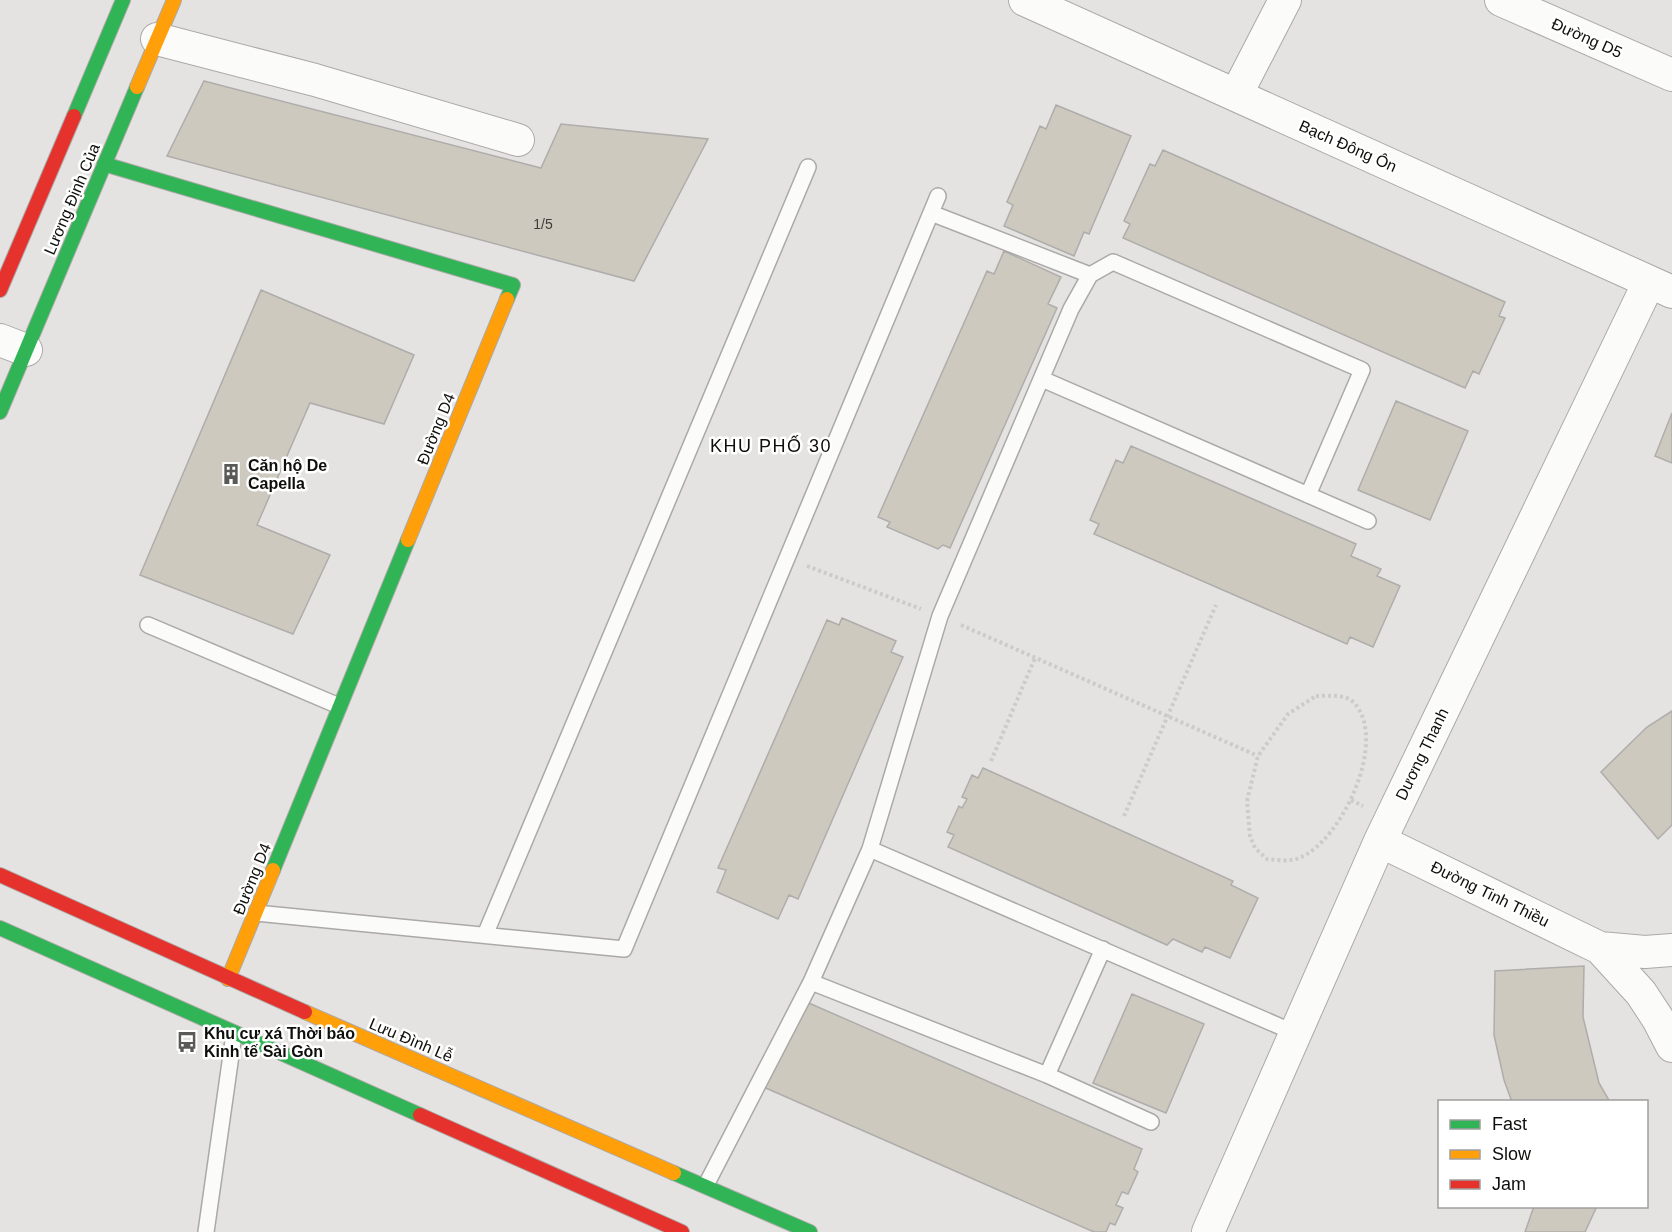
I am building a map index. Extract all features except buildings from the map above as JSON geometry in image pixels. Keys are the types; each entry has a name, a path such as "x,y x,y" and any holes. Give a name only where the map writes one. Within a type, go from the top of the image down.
{"street":[{"name":"Lương Định Của","path":"0,290 123,0"},
{"name":"Lương Định Của","path":"0,412 13,345 104,164 174,0"},
{"name":"Bạch Đông Ôn","path":"1025,0 1660,287"},
{"path":"1236,95 1285,0"},
{"name":"Đường D5","path":"1501,0 1672,75"},
{"path":"157,39 315,80 518,140"},
{"name":"Đường D4","path":"104,164 513,285 228,979"},
{"name":"Dương Thanh","path":"1208,1232 1380,841 1660,287"},
{"name":"Đường Tinh Thiều","path":"1380,841 1599,948 1641,993 1658,1018 1672,1046"},
{"name":"Lưu Đình Lễ","path":"0,875 228,979 810,1232"},
{"path":"0,928 682,1232"},
{"name":"Đường Tinh Thiều","path":"1599,948 1645,952 1672,950"}],"lane":[{"path":"485,935 808,168"},
{"path":"256,913 624,949 938,196"},
{"path":"931,213 1090,275"},
{"path":"706,1185 811,982 870,849 940,616 1042,379 1090,275 1113,262 1362,370 1308,495"},
{"path":"1042,379 1368,521"},
{"path":"148,625 339,706"},
{"path":"870,849 1296,1033"},
{"path":"1047,1075 1103,949"},
{"path":"811,982 1047,1075 1152,1122"},
{"path":"206,1232 234,1034"}],"path":[{"path":"787,558 940,616 1258,756"},
{"path":"1124,816 1216,606"},
{"path":"990,761 1035,658"},
{"path":"1316,696 1340,696 1354,703 1364,722 1367,740 1363,762 1348,807 1322,842 1299,858 1266,859 1255,848 1250,836 1247,801 1258,756 1288,714 1316,696"}],"traffic: fast":[{"path":"74,116 123,0"},
{"path":"0,412 137,87"},
{"path":"104,164 513,285 507,299"},
{"path":"273,870 408,540"},
{"path":"0,928 420,1115"},
{"path":"674,1173 810,1232"}],"traffic: slow":[{"path":"137,87 174,0"},
{"path":"408,540 507,299"},
{"path":"228,979 273,870"},
{"path":"305,1012 674,1173"}],"traffic: jam":[{"path":"0,290 74,116"},
{"path":"0,875 305,1012"},
{"path":"420,1115 682,1232"}],"place":[{"name":"Căn hộ De Capella","path":"231,474"},
{"name":"Khu cư xá Thời báo Kinh tế Sài Gòn","path":"187,1042"}],"district":[{"name":"KHU PHỐ 30","path":"771,446"}]}
